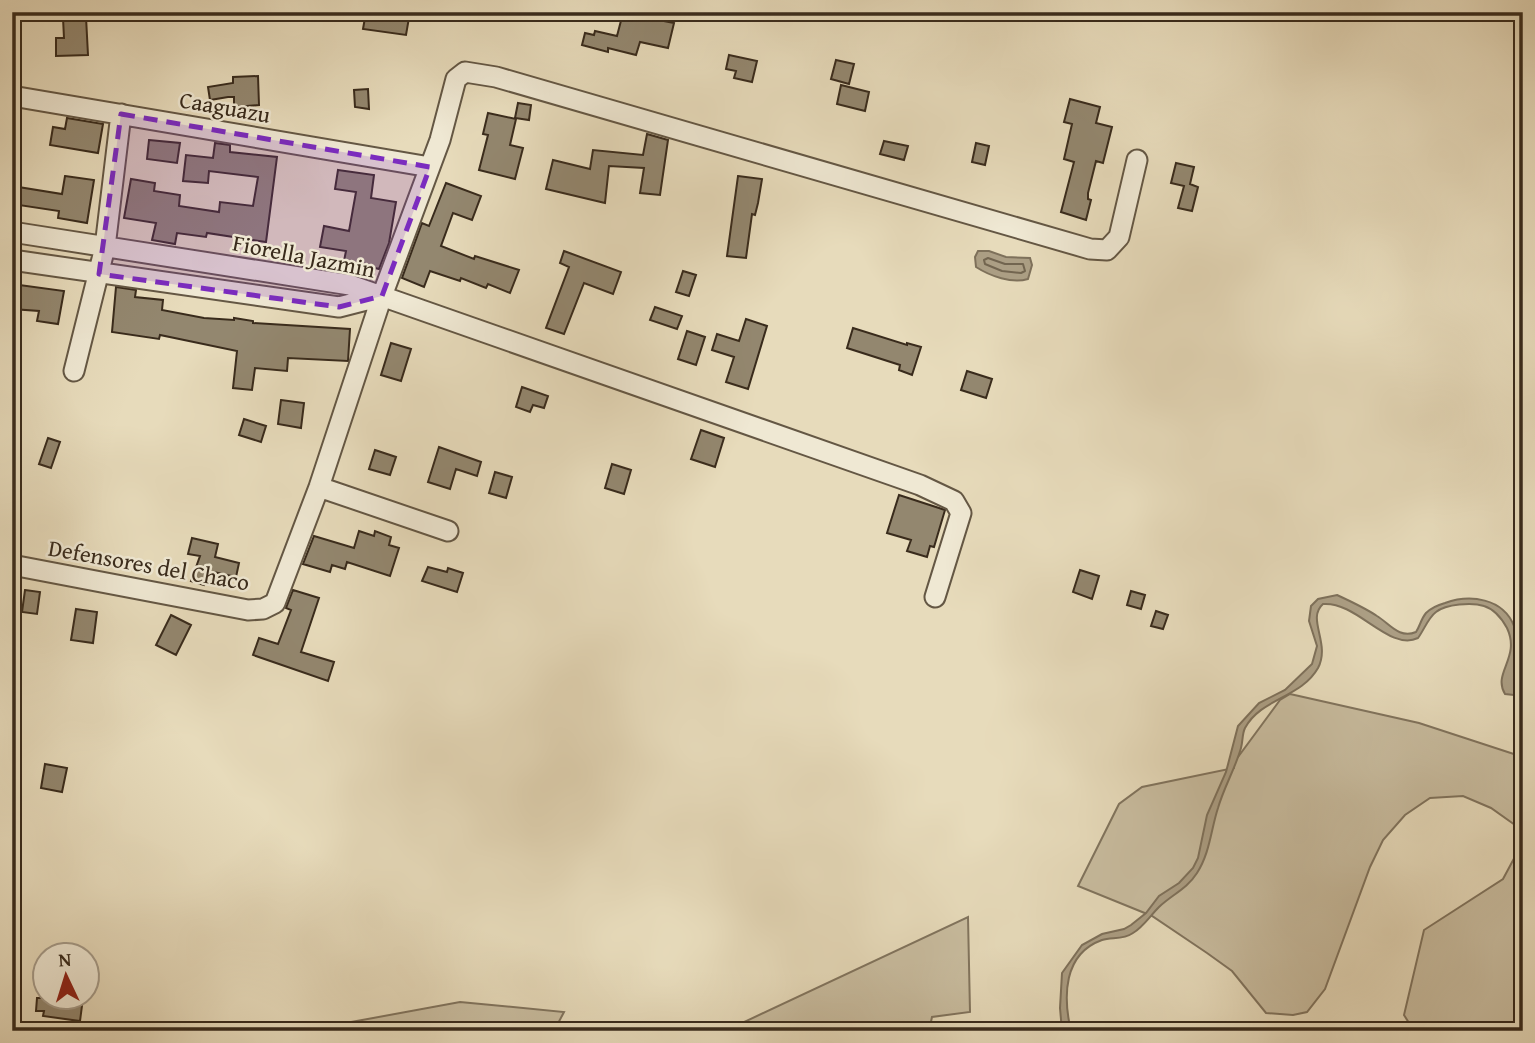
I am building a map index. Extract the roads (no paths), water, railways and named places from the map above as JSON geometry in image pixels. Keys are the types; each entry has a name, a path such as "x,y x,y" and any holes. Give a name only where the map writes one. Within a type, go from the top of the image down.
{"street":[{"path":"448,531 319,487 382,296 430,167 457,79 466,72 473,71 1090,249 1107,250 1119,237 1137,160"},
{"name":"Caaguazu","path":"12,96 430,167"},
{"path":"74,371 105,247 121,114"},
{"name":"Fiorella Jazmin","path":"12,232 345,284 382,296"},
{"name":"Fiorella Jazmin","path":"12,260 339,307 382,296"},
{"path":"382,296 920,485 954,501 961,513 936,597"},
{"name":"Defensores del Chaco","path":"12,565 248,610 262,609 275,603 319,487"}],"water":[{"path":"978,251 989,251 1006,257 1030,258 1032,265 1028,279 1008,280 976,267 975,257"},
{"path":"1337,595 1368,610 1405,634 1416,632 1426,613 1442,604 1475,599 1494,604 1502,609 1514,626 1517,647 1515,685 1523,689 1523,696 1505,694 1502,679 1511,648 1510,639 1503,621 1488,607 1466,604 1440,609 1431,617 1418,638 1407,640 1384,633 1348,610 1323,604 1317,617 1322,650 1318,668 1302,686 1261,710 1245,728 1239,756 1220,800 1208,849 1197,873 1189,884 1159,907 1137,931 1125,937 1102,940 1080,955 1073,966 1067,991 1071,1031 1062,1031 1062,973 1082,945 1102,934 1131,925 1146,913 1159,896 1179,883 1193,868 1198,858 1207,815 1226,772 1238,726 1259,703 1285,690 1312,664 1317,646 1309,621 1311,606 1318,599"}]}
